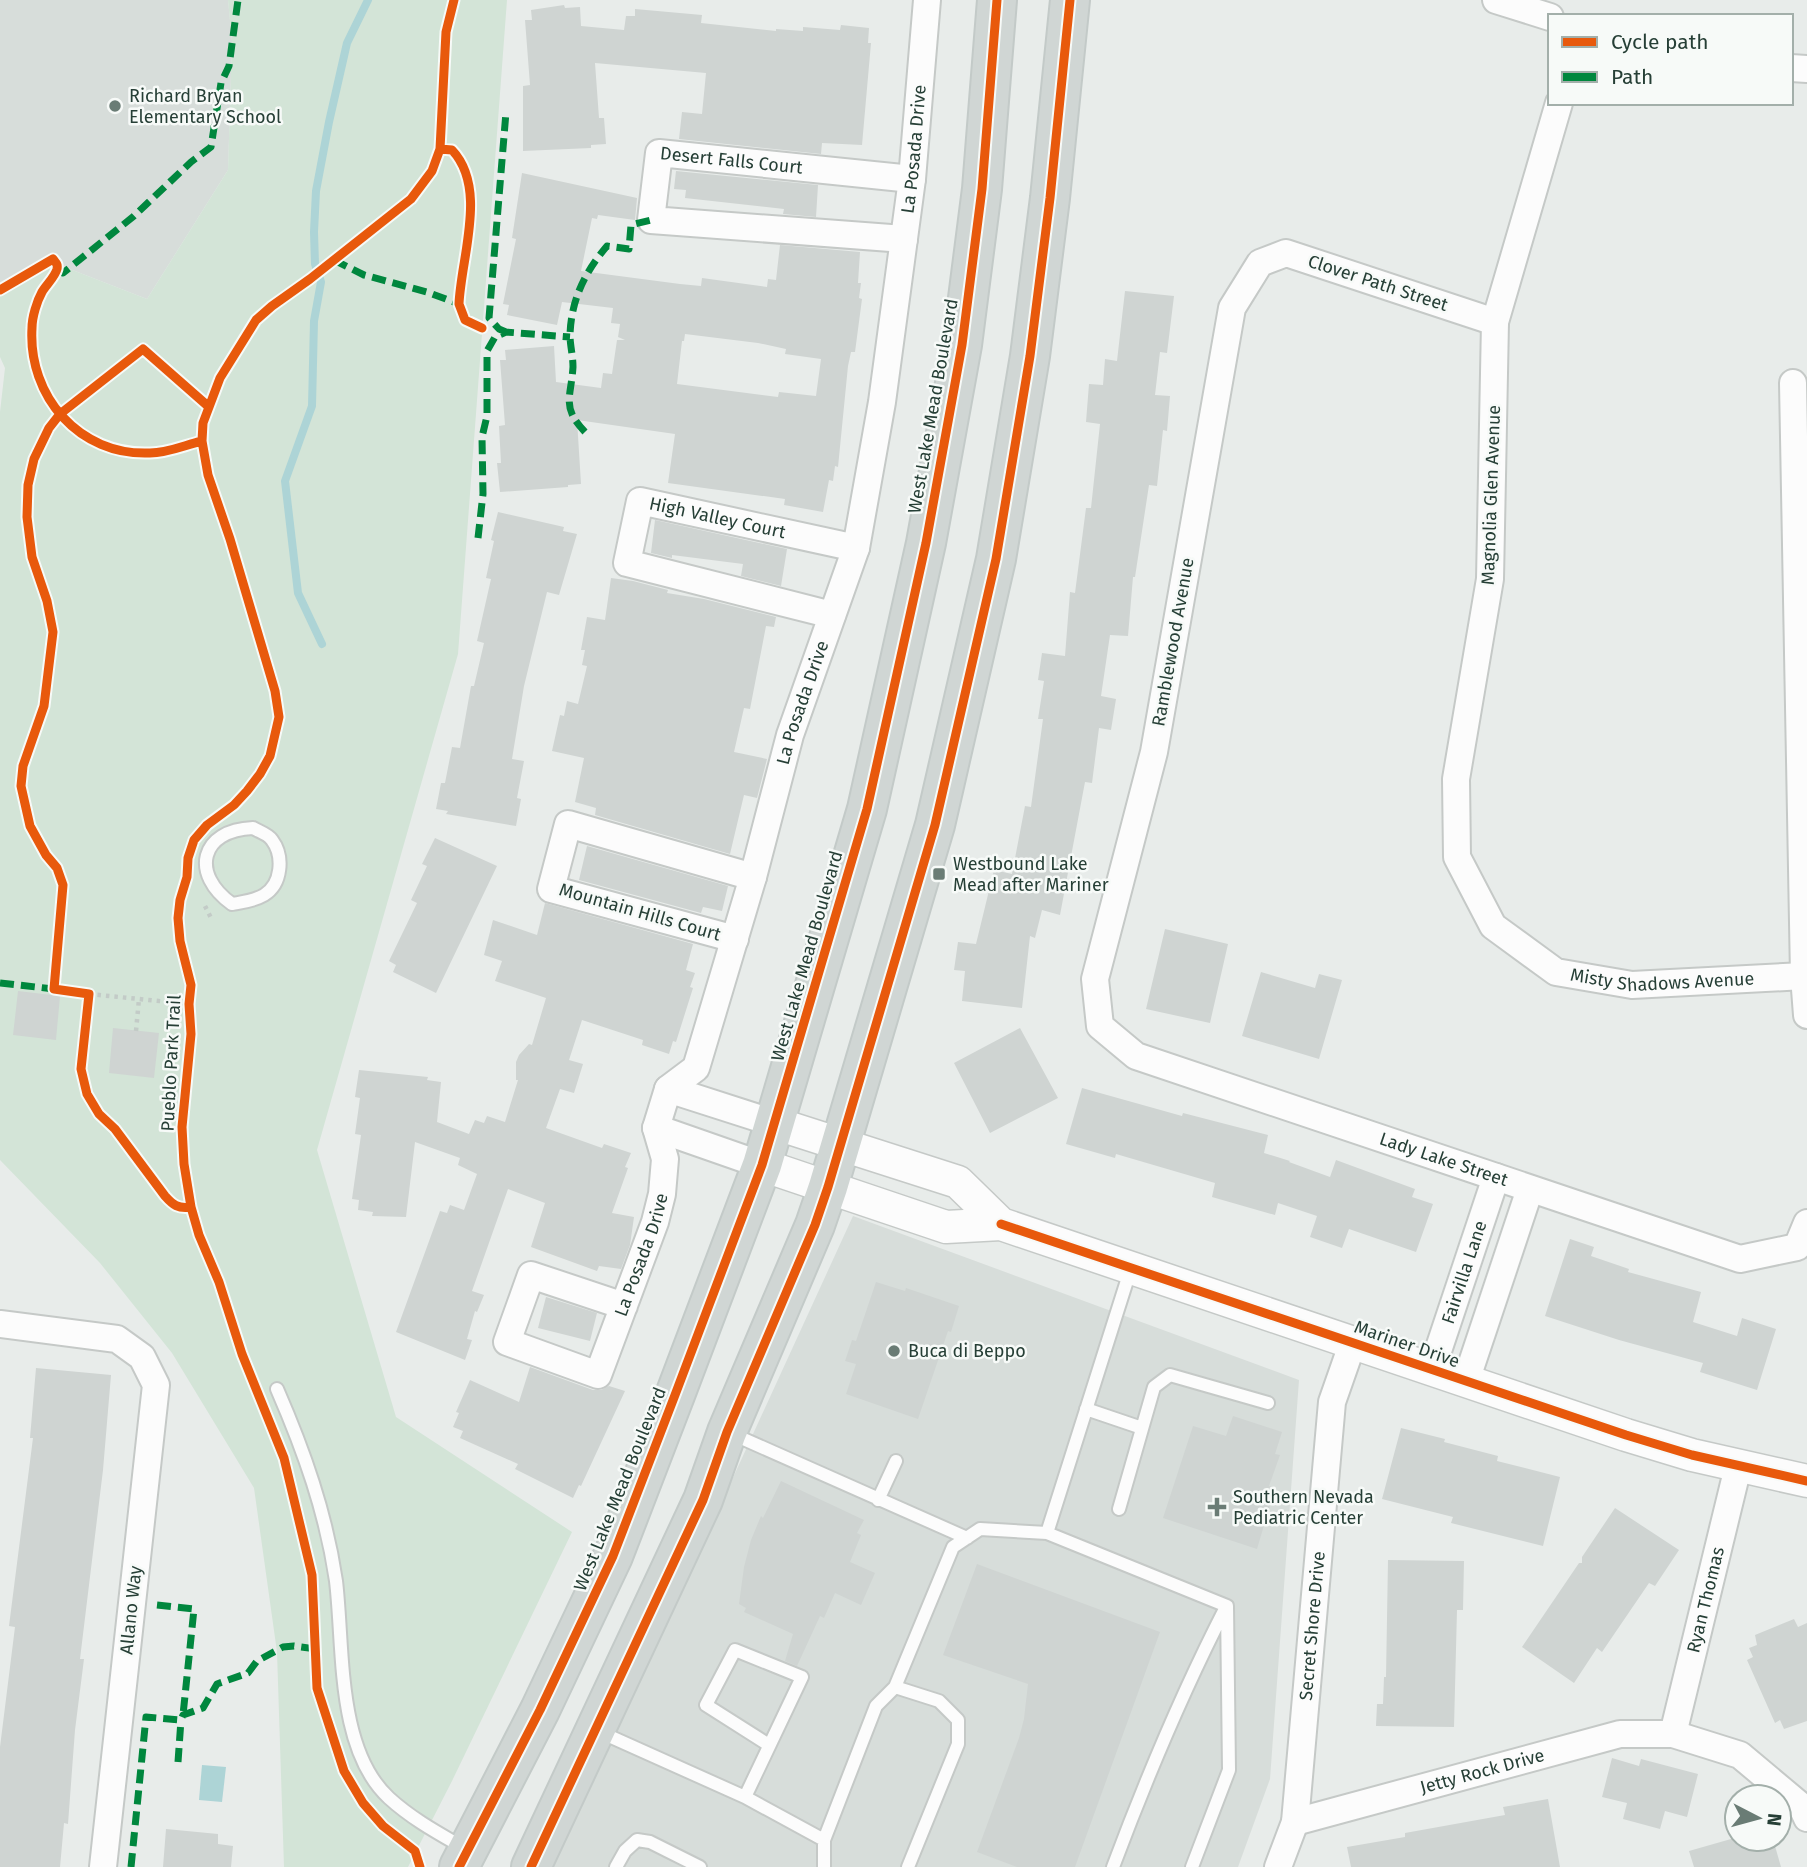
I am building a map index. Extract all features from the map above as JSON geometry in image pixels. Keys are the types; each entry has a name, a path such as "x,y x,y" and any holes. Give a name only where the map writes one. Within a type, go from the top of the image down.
{"main road":[{"name":"West Lake Mead Boulevard","path":"463,1859 540,1710 613,1556 762,1165 867,809 926,543 964,332 982,189 998,0"},
{"path":"531,1867 703,1500 727,1432 810,1238 828,1187 935,825 996,559 1030,356 1050,198 1070,0"}],"street":[{"name":"La Posada Drive","path":"668,1090 696,1069 754,877 790,735 856,548 882,402 912,178 927,0"},
{"path":"1496,0 1548,16"},
{"name":"Magnolia Glen Avenue","path":"1493,926 1457,857 1456,779 1490,579 1495,322 1558,105"},
{"name":"Desert Falls Court","path":"904,239 651,220 659,153 912,178"},
{"name":"Clover Path Street","path":"1260,263 1286,253 1495,322"},
{"name":"Ramblewood Avenue","path":"1100,1026 1095,979 1154,752 1231,308 1260,263"},
{"path":"1793,383 1804,976 1807,1015"},
{"name":"High Valley Court","path":"832,615 626,563 640,502 856,548"},
{"name":"Mountain Hills Court","path":"734,939 551,889 568,824 754,877"},
{"name":"Misty Shadows Avenue","path":"1493,926 1556,972 1632,985 1804,976"},
{"name":"Lady Lake Street","path":"1100,1026 1136,1055 1740,1259 1802,1235"},
{"name":"Mariner Drive","path":"668,1090 958,1182 1001,1224"},
{"path":"656,1128 668,1090"},
{"name":"La Posada Drive","path":"624,1306 531,1275 507,1342 598,1375 624,1306 655,1222 662,1194 665,1159 656,1128"},
{"name":"Mariner Drive","path":"656,1128 946,1227 1001,1224 1626,1435 1738,1466 1807,1481"},
{"name":"Fairvilla Lane","path":"1432,1369 1496,1177"},
{"name":"Fairvilla Lane","path":"1466,1381 1530,1189"},
{"name":"Allano Way","path":"0,1324 117,1339 142,1357 156,1385 103,1867"},
{"name":"Secret Shore Drive","path":"1278,1867 1295,1822 1332,1402 1353,1342"},
{"name":"Ryan Thomas","path":"1674,1734 1738,1466"},
{"name":"Jetty Rock Drive","path":"1295,1822 1620,1734 1674,1734 1740,1755 1802,1807 1807,1818"}],"lane":[{"path":"253,828 271,837 279,854 278,877 267,894 248,902 232,904 217,893 207,877 207,856 217,837 235,829 253,828"},
{"path":"1047,1533 1131,1267"},
{"path":"1119,1508 1154,1387 1170,1376 1268,1403"},
{"path":"277,1389 306,1455 324,1519 335,1581 347,1712 366,1766 387,1797 463,1859"},
{"path":"1086,1409 1142,1428"},
{"path":"727,1432 967,1538"},
{"path":"878,1500 896,1461"},
{"path":"824,1867 824,1840 876,1706 895,1687 953,1547 980,1529 1047,1533 1227,1606"},
{"path":"1113,1867 1145,1779 1227,1606"},
{"path":"1192,1867 1230,1770 1227,1606"},
{"path":"745,1797 802,1677 735,1650 706,1705 769,1745"},
{"path":"895,1687 939,1701 958,1720 958,1744 908,1867"},
{"path":"594,1729 745,1797 824,1840"},
{"path":"616,1867 625,1851 637,1840 650,1842 700,1867"}],"path":[{"path":"77,992 189,1005"},
{"path":"87,1007 89,994"},
{"path":"136,1031 139,999"}],"shaded area":[{"name":"Richard Bryan Elementary School","path":"0,0 228,0 232,41 228,170 147,299 57,264 0,295"},
{"path":"853,1216 1299,1380 1270,1779 1238,1867 548,1867 643,1674"}],"green space":[{"path":"228,0 507,0 458,654 317,1150 396,1417 572,1532 408,1867 284,1867 277,1652 254,1488 172,1353 100,1263 0,1160 0,412 5,368 0,357 0,295 57,264 147,299 228,170 232,41"}],"water":[{"path":"202,1765 226,1767 222,1802 199,1800"}],"building":[{"path":"564,5 565,8 580,7 581,26 624,30 626,16 635,16 635,9 702,15 701,23 776,31 803,31 803,27 840,30 841,25 869,28 868,43 871,43 862,145 822,143 821,154 679,139 682,112 702,114 706,73 595,63 599,118 604,118 606,144 591,145 591,148 523,151 523,86 530,85 525,20 532,20 531,10"},
{"path":"676,171 818,185 816,217 783,214 784,209 685,198 686,190 674,189"},
{"path":"522,173 637,198 635,220 598,215 597,219 592,218 581,271 701,286 702,278 767,287 768,279 776,280 780,245 860,252 858,283 861,283 859,298 862,299 855,352 851,352 848,366 838,467 835,466 833,481 829,480 823,512 784,505 785,499 668,483 675,434 577,420 581,484 500,492 497,463 501,463 499,426 505,425 500,360 506,360 505,350 554,346 556,382 601,388 603,373 612,374 617,340 625,340 618,337 620,324 611,323 613,308 562,302 557,325 507,315 509,305 503,304 516,239 512,238","holes":["685,334 786,349 785,354 821,359 816,396 779,392 778,397 677,384"]},
{"path":"1125,291 1174,296 1167,353 1160,352 1155,395 1170,396 1157,486 1149,485 1133,577 1128,636 1110,635 1101,696 1116,699 1111,730 1099,728 1092,783 1085,782 1060,915 1042,910 1035,938 1030,936 1022,1008 962,1001 965,971 954,970 958,942 976,944 994,870 1012,874 1025,806 1031,807 1043,719 1038,719 1044,681 1038,680 1042,653 1065,656 1070,592 1075,593 1086,508 1091,508 1100,424 1086,422 1089,384 1103,385 1105,359 1117,361"},
{"path":"498,512 564,527 563,531 577,534 559,595 547,592 524,686 512,759 524,761 517,798 521,799 516,826 446,814 448,811 436,809 441,783 445,783 452,747 460,748 471,686 474,686 484,643 477,641 491,579 486,578"},
{"path":"655,520 787,549 781,586 741,576 743,564 672,555 672,558 651,553"},
{"path":"611,578 633,581 668,590 667,593 776,617 774,627 766,626 750,709 744,708 734,752 767,759 757,798 744,795 730,854 595,815 596,808 575,802 584,758 552,751 560,715 564,716 567,701 578,704 587,666 582,665 585,650 581,650 587,617 605,620"},
{"path":"435,838 497,866 436,993 393,972 396,965 389,961 417,903 411,900 427,866 422,864"},
{"path":"587,846 728,886 722,911 703,907 701,913 579,880"},
{"path":"545,903 693,944 686,970 695,973 690,987 693,988 676,1042 673,1041 669,1054 642,1045 643,1040 582,1020 569,1060 583,1064 574,1093 560,1089 546,1128 602,1148 604,1144 631,1153 612,1213 634,1217 630,1245 621,1269 599,1266 597,1271 531,1247 545,1203 508,1189 472,1291 484,1295 477,1312 475,1311 467,1339 472,1340 465,1360 396,1332 440,1211 447,1213 450,1205 464,1210 477,1174 458,1165 460,1158 415,1142 406,1217 372,1216 373,1212 358,1210 359,1200 352,1199 361,1135 355,1134 360,1098 355,1097 359,1070 428,1077 427,1080 441,1082 437,1122 469,1134 475,1120 484,1123 487,1116 505,1122 518,1080 516,1062 529,1044 532,1045 546,998 495,981 502,961 484,955 493,920 537,935"},
{"path":"1165,929 1228,944 1210,1023 1146,1009"},
{"path":"1261,972 1315,988 1319,974 1342,980 1319,1059 1242,1036"},
{"path":"18,991 60,996 56,1040 13,1035"},
{"path":"113,1028 159,1033 154,1078 109,1073"},
{"path":"1020,1028 1058,1098 990,1133 954,1063"},
{"path":"1082,1088 1182,1116 1183,1113 1268,1135 1264,1153 1330,1177 1336,1160 1415,1189 1412,1197 1433,1204 1416,1252 1349,1229 1342,1248 1310,1237 1317,1216 1278,1203 1275,1215 1212,1197 1215,1183 1116,1154 1115,1158 1066,1144"},
{"path":"1570,1239 1594,1247 1591,1256 1629,1269 1628,1272 1701,1292 1693,1322 1737,1336 1742,1318 1776,1329 1757,1390 1700,1372 1703,1363 1545,1316"},
{"name":"Buca di Beppo","path":"876,1282 905,1291 906,1288 959,1306 918,1419 846,1394 856,1364 845,1361 852,1340 856,1341"},
{"path":"546,1297 597,1313 590,1341 538,1328"},
{"path":"530,1367 593,1390 609,1386 625,1391 573,1498 515,1469 518,1464 460,1438 463,1431 453,1427 459,1413 456,1412 470,1380 519,1402"},
{"path":"36,1368 111,1375 103,1470 80,1659 84,1659 75,1730 68,1824 64,1823 60,1867 0,1867 0,1747 15,1627 9,1626 33,1438 30,1438"},
{"path":"1233,1416 1282,1432 1275,1454 1280,1455 1269,1486 1275,1488 1257,1549 1163,1518 1193,1426 1226,1436"},
{"path":"1401,1428 1498,1456 1497,1461 1560,1477 1543,1546 1451,1523 1453,1517 1382,1499"},
{"path":"781,1481 864,1520 857,1533 861,1535 850,1562 875,1573 861,1605 835,1593 824,1618 820,1616 797,1666 785,1661 793,1634 744,1612 746,1608 739,1604 751,1540"},
{"path":"1615,1508 1679,1550 1655,1586 1649,1583 1602,1652 1597,1648 1574,1683 1522,1647 1579,1563 1582,1563 1582,1557"},
{"path":"1388,1560 1464,1561 1463,1610 1457,1610 1454,1727 1376,1726 1377,1704 1383,1704 1386,1677"},
{"path":"977,1564 1160,1632 1075,1867 1017,1867 977,1852 1019,1738 1028,1684 943,1655"},
{"path":"1794,1619 1798,1627 1807,1623 1807,1721 1784,1729 1780,1720 1775,1723 1747,1660 1753,1657 1749,1648 1757,1645 1755,1635"},
{"path":"1612,1758 1639,1766 1641,1759 1698,1774 1687,1817 1665,1811 1660,1829 1623,1819 1627,1803 1602,1797"},
{"path":"1548,1799 1560,1867 1351,1867 1347,1847 1405,1837 1405,1833 1505,1815 1503,1807"},
{"path":"166,1829 218,1834 218,1844 233,1846 231,1867 163,1867"},
{"path":"1723,1841 1723,1853 1777,1853 1781,1867 1694,1867 1689,1851"}],"waterway":[{"path":"322,644 298,593 285,481 312,406 314,321 321,282 315,264 316,191 347,43 368,0"}],"marked path":[{"path":"57,270 63,273 134,216 191,162 211,147 221,83 229,66 238,0"},
{"path":"506,112 489,318 499,329 506,332"},
{"path":"585,432 573,416 569,402 573,367 570,335 576,298 586,276 607,246 629,249 631,225 651,220"},
{"path":"334,260 364,275 427,292 459,304"},
{"path":"478,538 483,494 482,437 487,416 487,351 495,337 506,332 570,337"},
{"path":"0,983 54,989"},
{"path":"157,1605 194,1609 183,1715"},
{"path":"131,1867 146,1717 181,1720 183,1715 203,1708 217,1684 248,1673 257,1661 283,1647 316,1649"},
{"path":"178,1762 181,1720"}],"cycle path":[{"name":"Pueblo Park Trail","path":"420,1867 415,1851 383,1826 363,1803 344,1771 317,1688 312,1575 284,1458 242,1354 191,1207 184,1164 182,1127 191,1034 191,985 180,941 178,918 187,877 188,858 194,840 207,825 234,805 260,774 270,756 279,717 275,691 208,475 202,441 203,423 220,378 256,320 411,199 432,171 440,149 446,32 454,0"},
{"path":"459,1867 540,1710 613,1556 762,1165 867,809 926,543 962,345 982,189 997,0"},
{"path":"531,1867 703,1500 727,1432 815,1225 935,825 996,559 1030,356 1050,198 1070,0"},
{"path":"440,149 452,150 463,166 469,183 470,224 459,304 465,320 482,328"},
{"path":"0,290 53,259 56,264 56,272 42,292 35,309 32,328 33,353 39,377 49,398 63,417 80,433 101,444 124,451 150,453 202,441"},
{"path":"191,1207 179,1207 168,1199 115,1129 99,1114 87,1094 81,1069 89,994 54,989 63,885 57,868 46,855 30,826 21,786 23,766 44,706 53,632 47,601 32,557 27,517 28,485 34,459 49,428 60,414 143,349 209,407"},
{"path":"1001,1224 1626,1435 1692,1455 1807,1481"}],"place":[{"name":"Richard Bryan Elementary School","path":"115,106"},
{"name":"Westbound Lake Mead after Mariner","path":"939,874"},
{"name":"Buca di Beppo","path":"894,1351"},
{"name":"Southern Nevada Pediatric Center","path":"1217,1507"}]}
